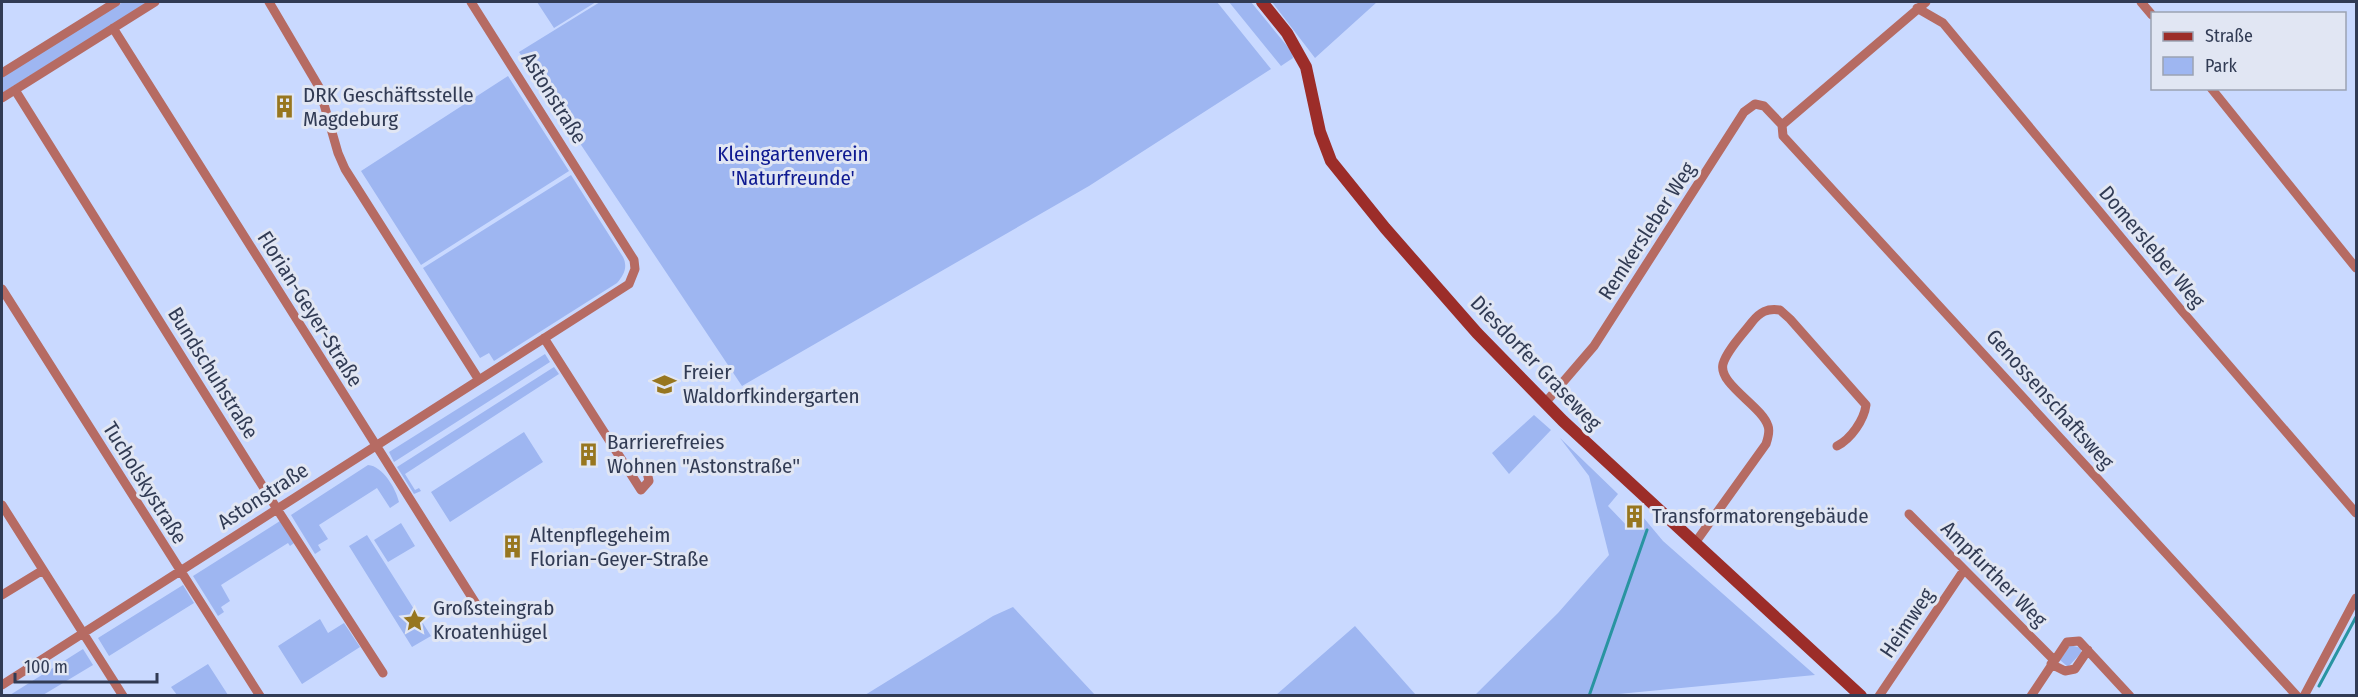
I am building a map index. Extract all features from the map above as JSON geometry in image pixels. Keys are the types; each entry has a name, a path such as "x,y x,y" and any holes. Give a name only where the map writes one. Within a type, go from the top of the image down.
{"main road":[{"name":"Diesdorfer Graseweg","path":"1262,2 1287,33 1303,59 1311,84 1323,142 1337,170 1477,333 1545,403 1861,696"}],"street":[{"path":"96,2 102,10"},
{"path":"2,71 116,2"},
{"path":"2,98 155,2"},
{"path":"269,2 320,87 338,153 345,169 479,380"},
{"name":"Astonstraße","path":"2,685 629,284 635,269 634,260 471,2"},
{"path":"1782,125 1926,2"},
{"path":"2141,2 2151,14"},
{"name":"Domersleber Weg","path":"1917,8 1943,23 2182,311 2356,513"},
{"name":"Florian-Geyer-Straße","path":"113,28 478,607"},
{"name":"Bundschuhstraße","path":"15,90 277,509 384,673"},
{"path":"2213,90 2356,268"},
{"name":"Remkersleber Weg","path":"1545,403 1594,346 1744,112 1755,104 1764,106 1782,125"},
{"name":"Genossenschaftsweg","path":"1782,125 1783,136 2297,696"},
{"name":"Tucholskystraße","path":"2,289 179,572 260,696"},
{"path":"1695,543 1766,444 1770,428 1763,416 1727,380 1722,371 1724,361 1755,318 1764,310 1780,310 1790,319 1866,405 1864,416 1844,443 1837,446"},
{"path":"544,338 628,468"},
{"path":"2,505 120,694"},
{"name":"Ampfurther Weg","path":"1909,514 2052,662"},
{"path":"2,595 43,570"},
{"name":"Heimweg","path":"1880,696 1964,570"},
{"path":"2304,696 2356,598"},
{"path":"2031,696 2067,642 2079,641 2130,696"},
{"path":"2052,662 2065,670 2075,669 2088,650"}],"green space":[{"path":"123,2 149,2 2,93 2,77"},
{"path":"537,2 596,2 554,28"},
{"name":"Kleingartenverein 'Naturfreunde'","path":"600,2 1217,2 1271,69 1089,186 742,386 519,52"},
{"path":"1229,2 1251,2 1292,52 1293,58 1281,66"},
{"path":"1272,2 1377,2 1315,58"},
{"path":"508,76 569,171 421,265 361,171"},
{"path":"571,175 623,257 625,268 623,274 617,283 494,361 489,353 480,358 423,268"},
{"path":"545,354 550,362 394,462 389,452"},
{"path":"554,367 559,374 405,474 415,490 419,488 421,491 414,494 397,467"},
{"path":"1534,415 1551,430 1509,474 1492,453"},
{"path":"524,432 543,462 450,522 431,492"},
{"path":"1560,438 1618,494 1608,506 1630,529 1643,517 1663,541 1815,675 1608,695 1475,695 1558,613 1609,555 1589,476"},
{"path":"368,465 374,466 384,474 392,485 399,502 390,508 377,488 319,525 328,539 318,545 321,550 315,554 291,515"},
{"path":"280,521 294,543 290,546 288,543 221,585 230,601 221,607 224,612 218,616 193,576"},
{"path":"401,523 415,546 388,562 374,540"},
{"path":"367,535 431,636 412,647 349,546"},
{"path":"183,585 194,603 109,656 98,638"},
{"path":"1013,607 1095,695 865,695 993,616"},
{"path":"320,619 328,633 344,623 360,647 302,684 278,646"},
{"path":"1355,626 1416,695 1276,695"},
{"path":"2070,645 2081,648 2081,653 2068,667 2060,660"},
{"path":"83,649 93,665 43,695 10,695"},
{"path":"208,664 228,695 177,695 171,687"}],"waterway":[{"path":"1589,696 1647,530"},
{"path":"2319,686 2356,617"}],"place":[{"name":"DRK Geschäftsstelle Magdeburg","path":"285,107"},
{"name":"Freier Waldorfkindergarten","path":"665,384"},
{"name":"Barrierefreies Wohnen \"Astonstraße\"","path":"589,454"},
{"name":"Transformatorengebäude","path":"1634,516"},
{"name":"Altenpflegeheim Florian-Geyer-Straße","path":"512,547"},
{"name":"Großsteingrab Kroatenhügel","path":"415,620"}]}
